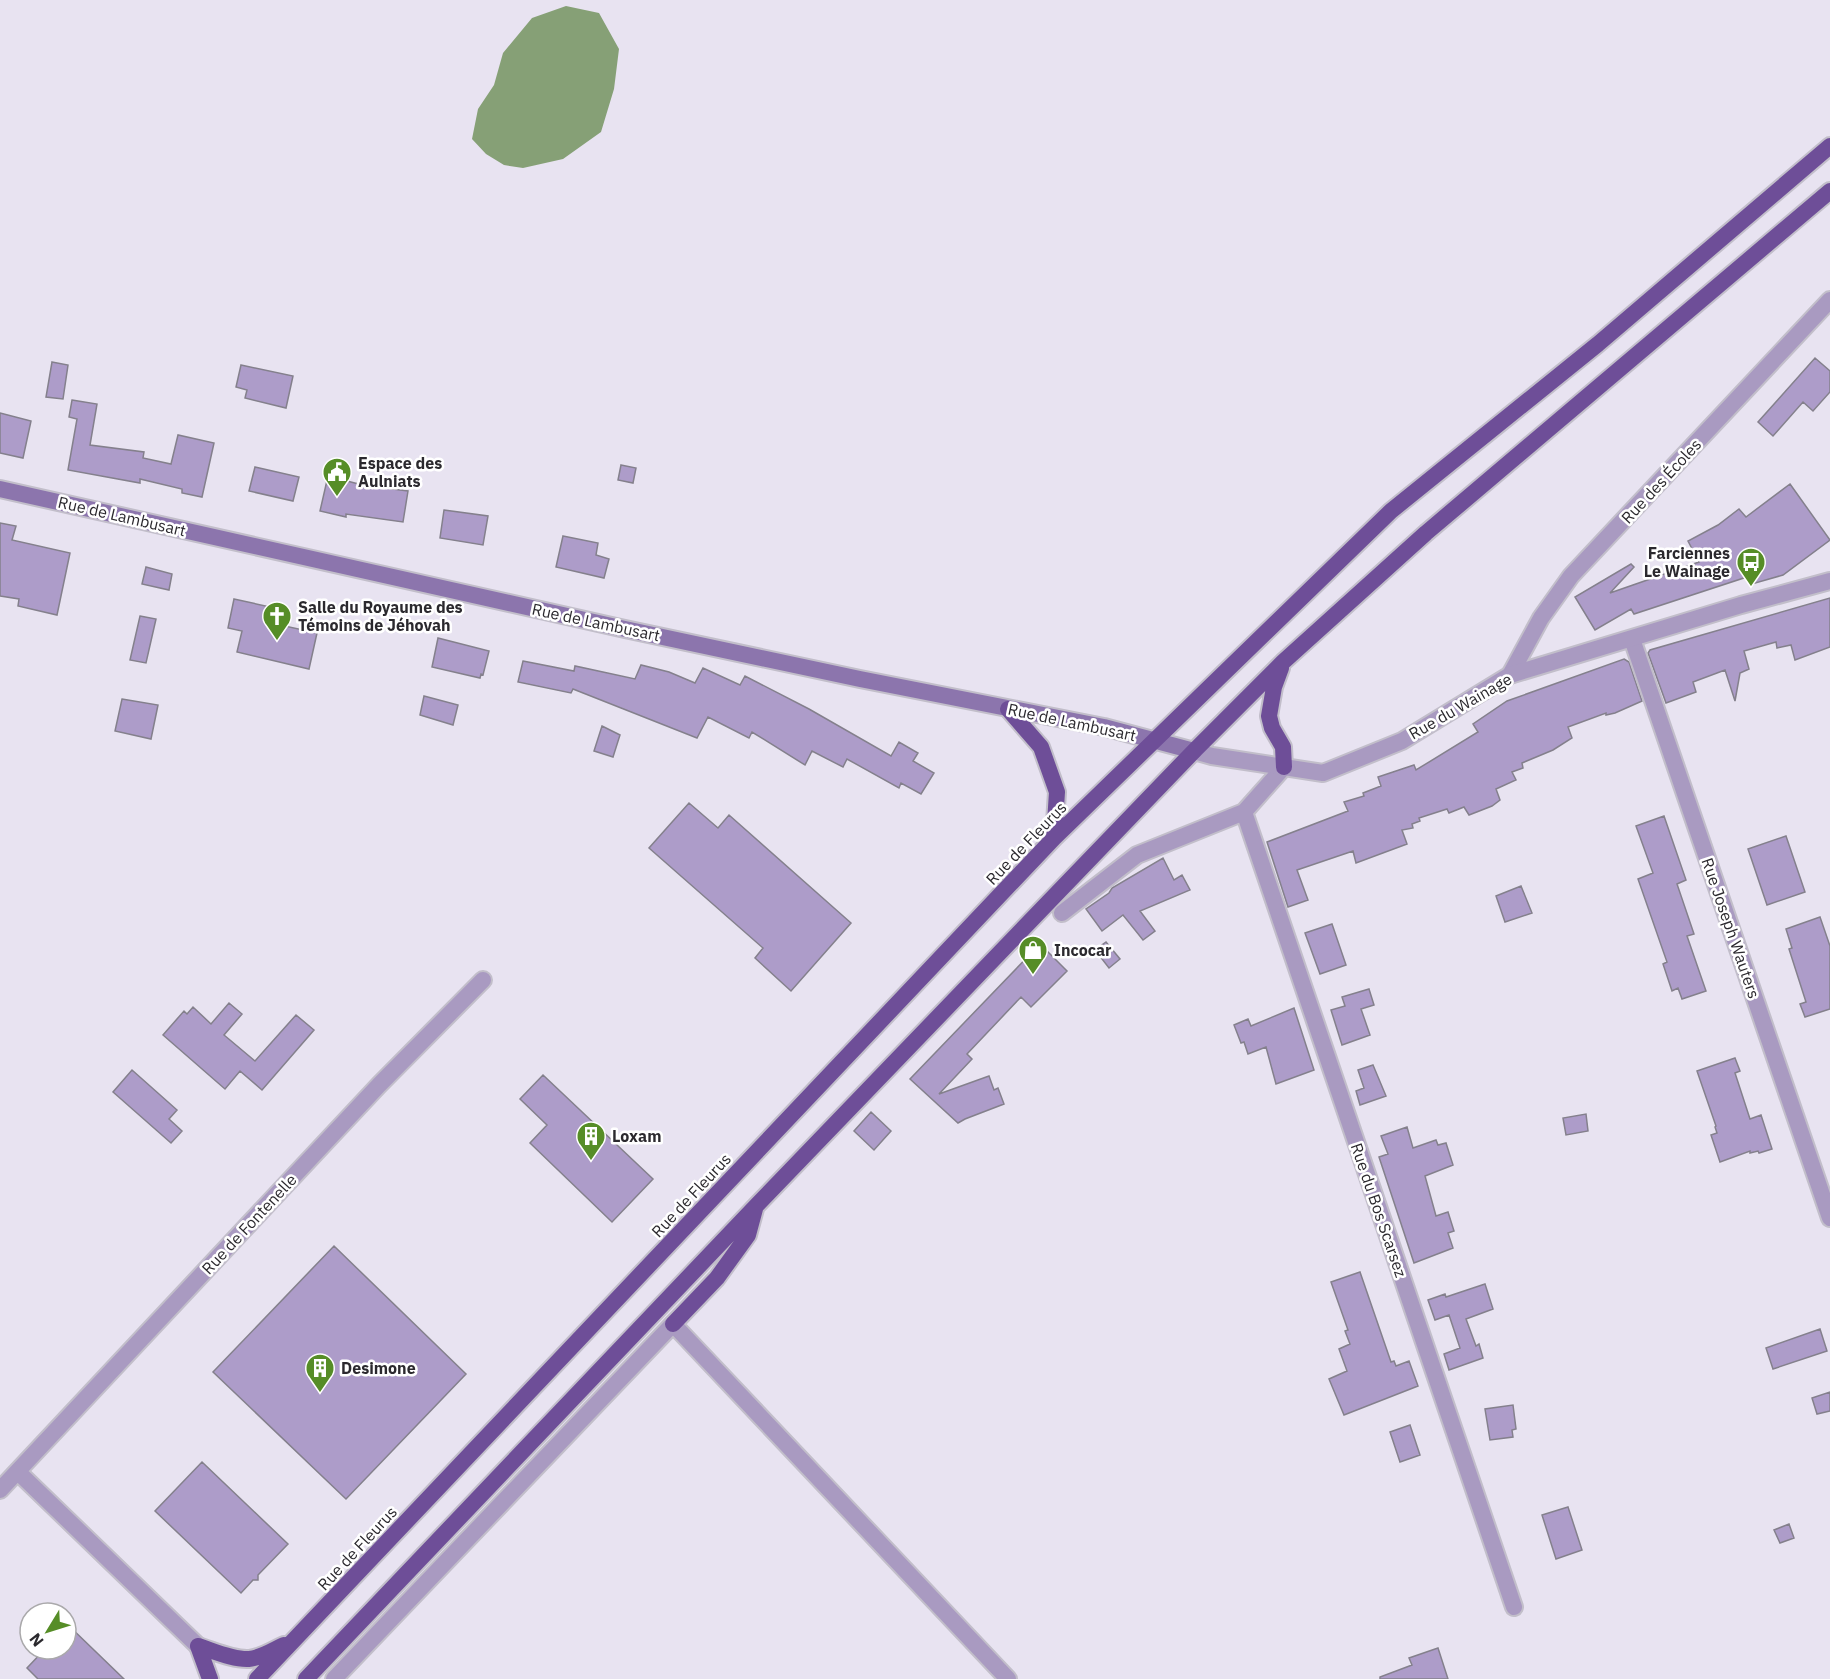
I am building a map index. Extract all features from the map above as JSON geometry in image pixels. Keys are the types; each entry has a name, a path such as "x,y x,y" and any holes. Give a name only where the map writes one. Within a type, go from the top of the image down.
{"highway":[{"name":"Rue de Fleurus","path":"257,1679 1054,838 1154,740 1390,511 1598,344 1830,146"},
{"path":"306,1679 756,1206 1194,751 1283,662 1426,533 1830,191"},
{"path":"1283,662 1274,687 1269,716 1272,728 1283,747 1284,767"},
{"path":"1008,709 1041,747 1057,792 1054,838"},
{"path":"673,1324 717,1278 748,1235 756,1206"},
{"path":"198,1646 249,1659 264,1655 295,1639"},
{"path":"198,1646 210,1679"}],"main road":[{"name":"Rue de Lambusart","path":"0,489 625,629 1104,727 1194,751"}],"street":[{"name":"Rue des Écoles","path":"1510,675 1541,618 1571,576 1830,300"},
{"name":"Rue du Wainage","path":"1194,751 1212,756 1323,773 1402,741 1510,675 1830,581"},
{"name":"Rue Joseph Wauters","path":"1632,639 1830,1218"},
{"path":"1062,913 1137,855 1244,812 1284,767"},
{"name":"Rue du Bos Scarsez","path":"1244,812 1514,1607"},
{"name":"Rue de Fontenelle","path":"0,1490 379,1085 483,981"},
{"path":"334,1679 673,1324 1008,1679"},
{"path":"18,1472 198,1646"}],"shaded area":[{"path":"566,6 599,13 619,49 614,89 601,132 563,159 523,168 504,165 486,154 472,139 478,109 494,85 503,53 532,18"}],"building":[{"path":"1815,358 1830,371 1830,392 1813,411 1803,402 1773,436 1758,422"},
{"path":"52,362 68,365 63,399 46,397"},
{"path":"241,365 293,376 286,408 245,398 247,390 236,387"},
{"path":"72,400 97,404 90,445 144,452 143,458 171,464 178,435 214,443 202,497 182,493 182,489 140,479 140,483 68,470 77,419 69,417"},
{"path":"0,413 31,421 23,458 0,453"},
{"path":"621,465 636,468 633,483 618,480"},
{"path":"255,467 299,477 293,501 249,491"},
{"path":"328,476 370,487 371,477 387,479 386,488 408,491 403,522 346,514 346,517 320,511"},
{"path":"1790,484 1830,540 1783,575 1752,584 1747,577 1634,614 1631,609 1595,630 1575,597 1631,564 1634,567 1610,593 1699,562 1688,541 1718,525 1739,509 1746,517"},
{"path":"444,510 488,516 483,545 440,538"},
{"path":"0,523 16,526 12,540 70,553 57,615 18,606 19,599 0,596"},
{"path":"563,536 598,543 596,555 609,559 604,578 556,567"},
{"path":"146,567 172,574 169,590 142,584"},
{"path":"1830,598 1830,647 1795,660 1791,645 1777,648 1776,642 1744,651 1749,669 1740,673 1735,701 1725,670 1693,682 1696,692 1666,703 1648,653 1650,650"},
{"name":"Salle du Royaume des Témoins de Jéhovah","path":"234,599 284,610 280,625 317,633 309,669 237,652 242,631 228,628"},
{"path":"140,616 156,619 146,663 130,660"},
{"path":"438,638 489,651 483,675 481,674 480,678 432,667"},
{"path":"1624,659 1629,662 1642,701 1615,713 1606,715 1606,713 1568,727 1572,738 1553,750 1522,763 1523,768 1512,772 1516,780 1496,789 1500,800 1492,806 1469,815 1464,807 1449,813 1447,809 1419,818 1420,821 1412,824 1413,828 1402,830 1407,844 1356,863 1353,851 1297,870 1308,900 1288,907 1267,842 1348,811 1344,802 1364,796 1363,793 1381,786 1378,777 1414,765 1416,770 1478,732 1473,724 1507,701"},
{"path":"523,661 574,671 575,666 635,679 641,665 669,672 695,683 703,668 740,685 745,676 809,709 891,756 899,742 918,753 913,761 934,773 921,794 901,783 899,788 847,759 843,767 812,751 805,765 752,732 749,738 708,717 697,738 573,689 571,693 518,682"},
{"path":"424,696 458,705 453,725 420,715"},
{"path":"122,699 158,705 151,739 115,731"},
{"path":"602,726 620,735 613,757 594,751"},
{"path":"689,803 718,828 729,815 851,923 791,991 755,958 763,948 649,848"},
{"path":"1664,816 1686,880 1677,884 1694,934 1687,936 1706,991 1682,999 1678,988 1672,991 1663,964 1667,962 1638,879 1653,873 1636,826"},
{"path":"1786,836 1805,892 1767,905 1748,849"},
{"path":"1163,858 1174,880 1182,875 1190,890 1140,911 1155,931 1143,940 1123,915 1102,931 1086,909 1109,893 1112,888"},
{"path":"1521,886 1532,913 1505,922 1496,896"},
{"path":"1820,917 1830,946 1830,1009 1805,1017 1800,1004 1806,1002 1789,949 1792,948 1786,929"},
{"path":"1332,924 1346,965 1320,974 1305,933"},
{"path":"1106,942 1120,959 1109,968 1095,950"},
{"path":"1040,944 1067,971 1031,1007 1021,997 967,1054 972,1059 939,1094 989,1076 994,1090 998,1088 1004,1104 958,1123 910,1079"},
{"path":"1369,989 1374,1005 1361,1009 1370,1035 1342,1045 1331,1010 1345,1006 1342,997"},
{"path":"229,1003 242,1014 224,1035 255,1061 296,1015 314,1030 262,1090 240,1071 225,1089 163,1035 184,1011 187,1014 193,1007 211,1024"},
{"path":"1294,1008 1314,1070 1276,1084 1266,1047 1248,1054 1234,1025 1248,1019 1251,1026"},
{"path":"1735,1058 1740,1071 1735,1073 1750,1119 1761,1115 1772,1149 1759,1153 1758,1151 1750,1153 1750,1151 1720,1162 1711,1135 1717,1133 1716,1126 1697,1071"},
{"path":"1373,1065 1386,1096 1360,1105 1356,1091 1364,1088 1358,1070"},
{"path":"132,1070 177,1110 169,1119 182,1131 171,1143 113,1092"},
{"name":"Loxam","path":"543,1075 653,1179 612,1222 530,1143 547,1125 520,1099"},
{"path":"871,1112 891,1131 874,1150 854,1131"},
{"path":"1586,1114 1588,1131 1566,1135 1563,1118"},
{"path":"1407,1127 1413,1148 1436,1140 1438,1145 1446,1143 1453,1165 1425,1176 1436,1216 1448,1212 1454,1231 1448,1233 1453,1248 1414,1263 1379,1157 1388,1154 1381,1136"},
{"name":"Desimone","path":"334,1246 466,1374 346,1499 213,1372"},
{"path":"1360,1272 1391,1362 1394,1361 1396,1366 1409,1361 1418,1386 1344,1415 1329,1379 1347,1371 1339,1349 1350,1344 1345,1331 1348,1330 1331,1282"},
{"path":"1485,1284 1493,1309 1466,1319 1476,1346 1479,1344 1483,1358 1449,1370 1444,1354 1460,1348 1449,1315 1435,1320 1428,1300 1445,1294 1446,1297"},
{"path":"1820,1329 1827,1351 1773,1369 1766,1348"},
{"path":"1830,1392 1830,1411 1817,1414 1812,1398"},
{"path":"1513,1405 1516,1429 1512,1430 1513,1437 1490,1440 1485,1409"},
{"path":"1410,1425 1420,1455 1400,1462 1390,1432"},
{"path":"202,1462 288,1544 258,1575 258,1580 253,1580 241,1593 155,1511"},
{"path":"1568,1507 1582,1550 1556,1559 1542,1515"},
{"path":"1789,1524 1794,1538 1780,1543 1774,1530"},
{"path":"78,1635 124,1679 38,1679 27,1668 34,1661 78,1661"},
{"path":"1438,1648 1448,1679 1380,1679 1380,1677 1412,1665 1409,1658"}],"place":[{"name":"Espace des Aulniats","path":"337,498"},
{"name":"Farciennes Le Wainage","path":"1751,588"},
{"name":"Salle du Royaume des Témoins de Jéhovah","path":"277,642"},
{"name":"Incocar","path":"1033,976"},
{"name":"Loxam","path":"591,1162"},
{"name":"Desimone","path":"320,1394"}]}
